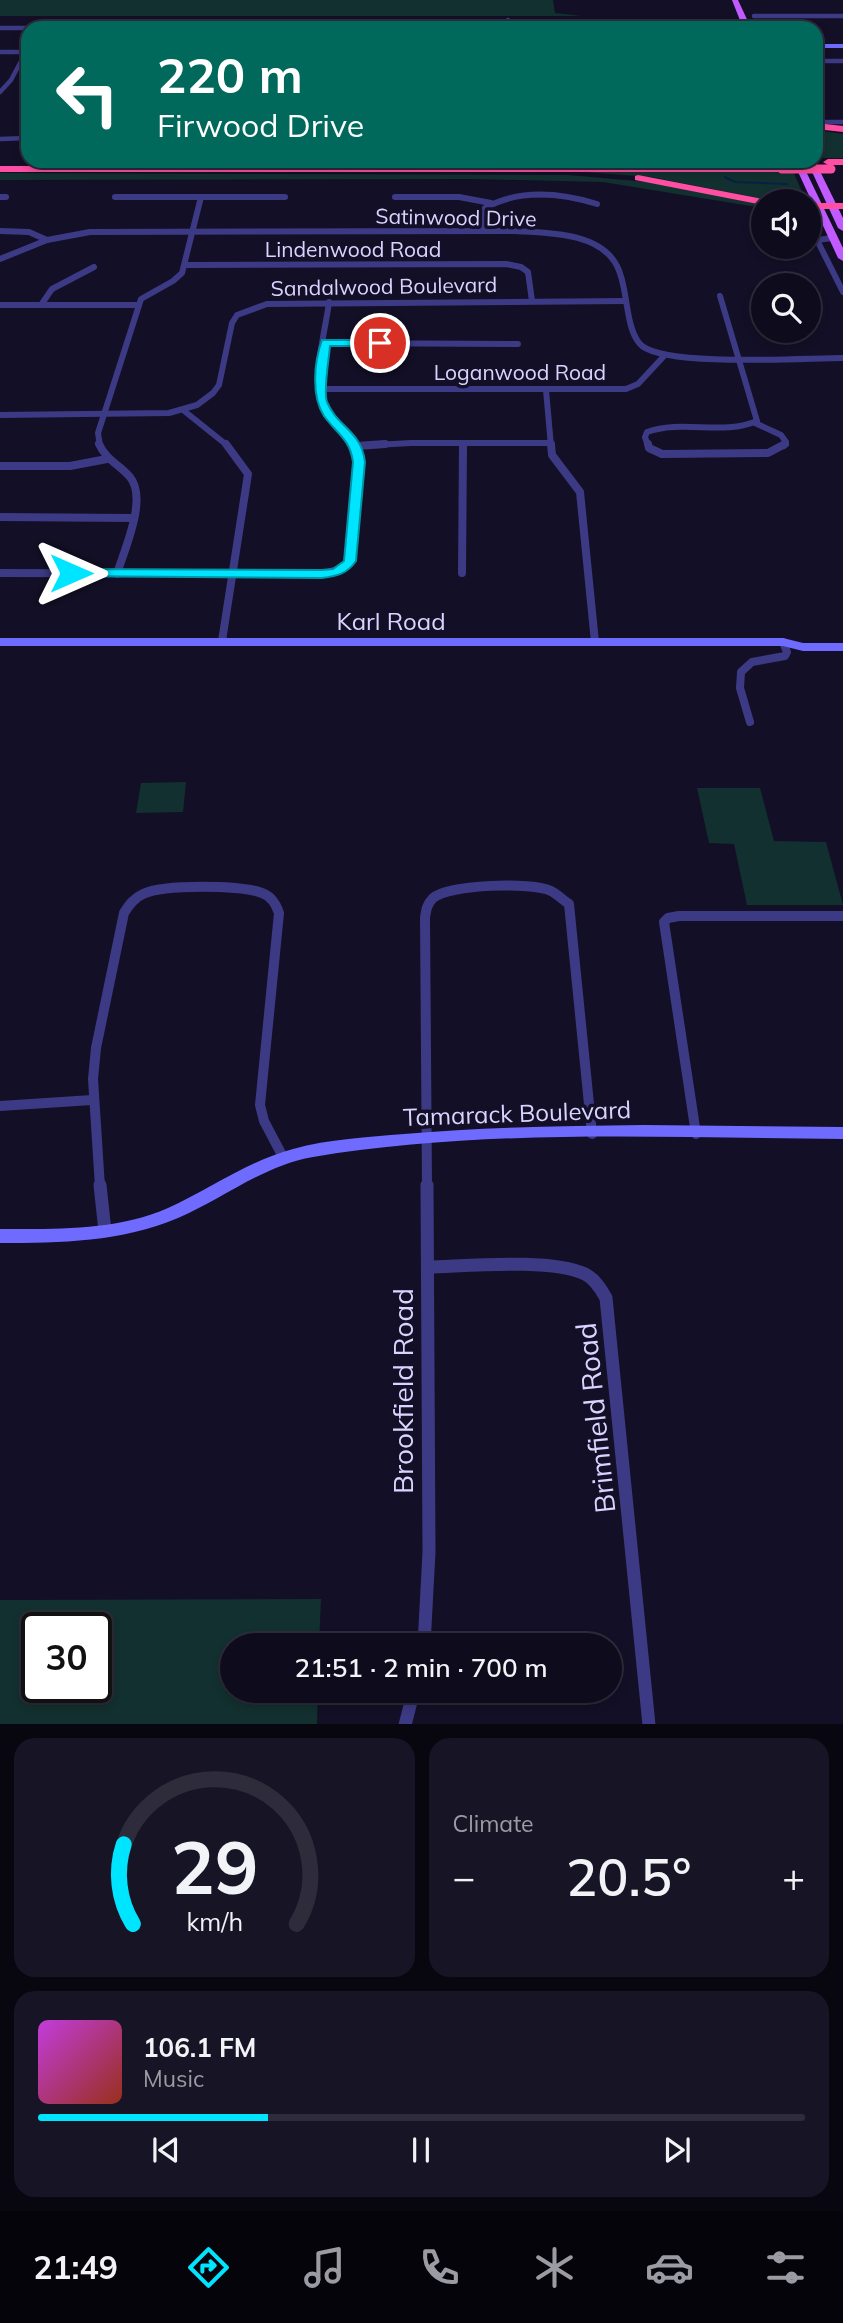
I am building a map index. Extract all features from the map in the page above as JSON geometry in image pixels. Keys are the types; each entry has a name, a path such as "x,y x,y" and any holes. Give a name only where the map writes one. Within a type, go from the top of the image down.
{"highway":[{"path":"823,125 843,130"},
{"path":"823,165 843,162"},
{"path":"0,163 21,163"},
{"path":"829,165 843,169"},
{"path":"0,169 561,168"},
{"path":"488,169 641,178 751,200"}],"main road":[{"path":"735,0 744,21"},
{"path":"823,45 843,45"},
{"path":"799,168 807,189"},
{"path":"815,168 838,206 843,228"},
{"path":"821,219 843,258"},
{"name":"Karl Road","path":"0,642 783,642 799,639 843,639"},
{"name":"Karl Road","path":"783,642 803,647 843,647"},
{"name":"Tamarack Boulevard","path":"0,1236 65,1236 106,1231 171,1214 284,1157 310,1151 427,1136 843,1133"}],"street":[{"path":"754,16 843,16"},
{"path":"0,28 21,28"},
{"path":"0,52 21,51"},
{"path":"823,61 843,61"},
{"path":"0,92 14,76 21,63"},
{"path":"6,76 14,76"},
{"path":"823,124 843,122"},
{"path":"0,139 21,138"},
{"path":"395,197 459,197 491,203 516,197 552,196 583,199 597,204"},
{"path":"115,197 285,197"},
{"path":"117,574 137,502 136,486 124,471 107,459 98,439 139,305 150,291 178,279 185,265 201,197"},
{"path":"483,231 482,213 491,203"},
{"path":"0,231 29,232 47,240"},
{"name":"Satinwood Drive","path":"0,259 47,240 90,232 483,231 552,234 585,242 607,253 619,267 633,338 643,348 664,356 843,358"},
{"path":"832,238 817,240 843,292"},
{"name":"Lindenwood Road","path":"185,265 506,264 521,267 528,272 531,301"},
{"path":"41,305 52,289 94,267"},
{"path":"720,296 758,418 755,423"},
{"name":"Sandalwood Boulevard","path":"0,415 168,414 197,406 219,386 232,323 237,315 267,304 626,301"},
{"path":"0,573 336,572 350,561 359,462 357,446 330,416 320,399 330,302"},
{"path":"0,305 139,305"},
{"path":"325,343 518,344"},
{"name":"Loganwood Road","path":"320,388 626,390 638,384 664,356"},
{"path":"546,390 552,456 580,492 596,642"},
{"path":"183,411 230,449 243,462 248,474 222,641"},
{"path":"755,423 781,435 786,442 784,447 768,453 662,454 649,448 647,442 647,432 654,428 755,423"},
{"path":"462,573 463,443"},
{"path":"357,446 551,443"},
{"path":"0,466 70,466 107,459"},
{"path":"0,517 132,518"},
{"path":"750,722 738,676 741,668 751,662 785,656 787,653 783,642"},
{"name":"Brookfield Road","path":"425,1633 429,1552 426,908 434,896 446,890 461,888 539,888 562,897 569,904 592,1133"},
{"path":"106,1231 92,1100 96,1048 124,913 133,899 149,892 248,890 272,899 279,913 260,1105 264,1121 284,1157"},
{"path":"696,1134 664,927 668,918 843,916"},
{"path":"0,1106 92,1100"},
{"name":"Brimfield Road","path":"428,1267 561,1267 583,1272 600,1285 608,1303 649,1724"},
{"path":"405,1724 411,1703"}],"green space":[{"path":"0,0 553,0 555,13 582,16 0,16"},
{"path":"823,131 843,134 843,158 823,158"},
{"path":"570,171 793,171 801,189 751,189 751,197 651,177"},
{"path":"0,173 569,175 660,183 751,202 751,206 603,182 471,179 0,180"},
{"path":"186,782 183,812 136,813 141,783"},
{"path":"697,788 760,788 774,841 826,842 843,905 747,905 734,844 709,843"},
{"path":"321,1599 320,1633 220,1633 220,1703 318,1703 317,1724 0,1724 0,1600"}],"waterway":[{"path":"725,177 735,182 787,184"}],"route":[{"path":"71,573 322,574 336,572 345,567 350,561 359,462 357,446 341,425 330,416 320,399 325,343 380,343"}]}
